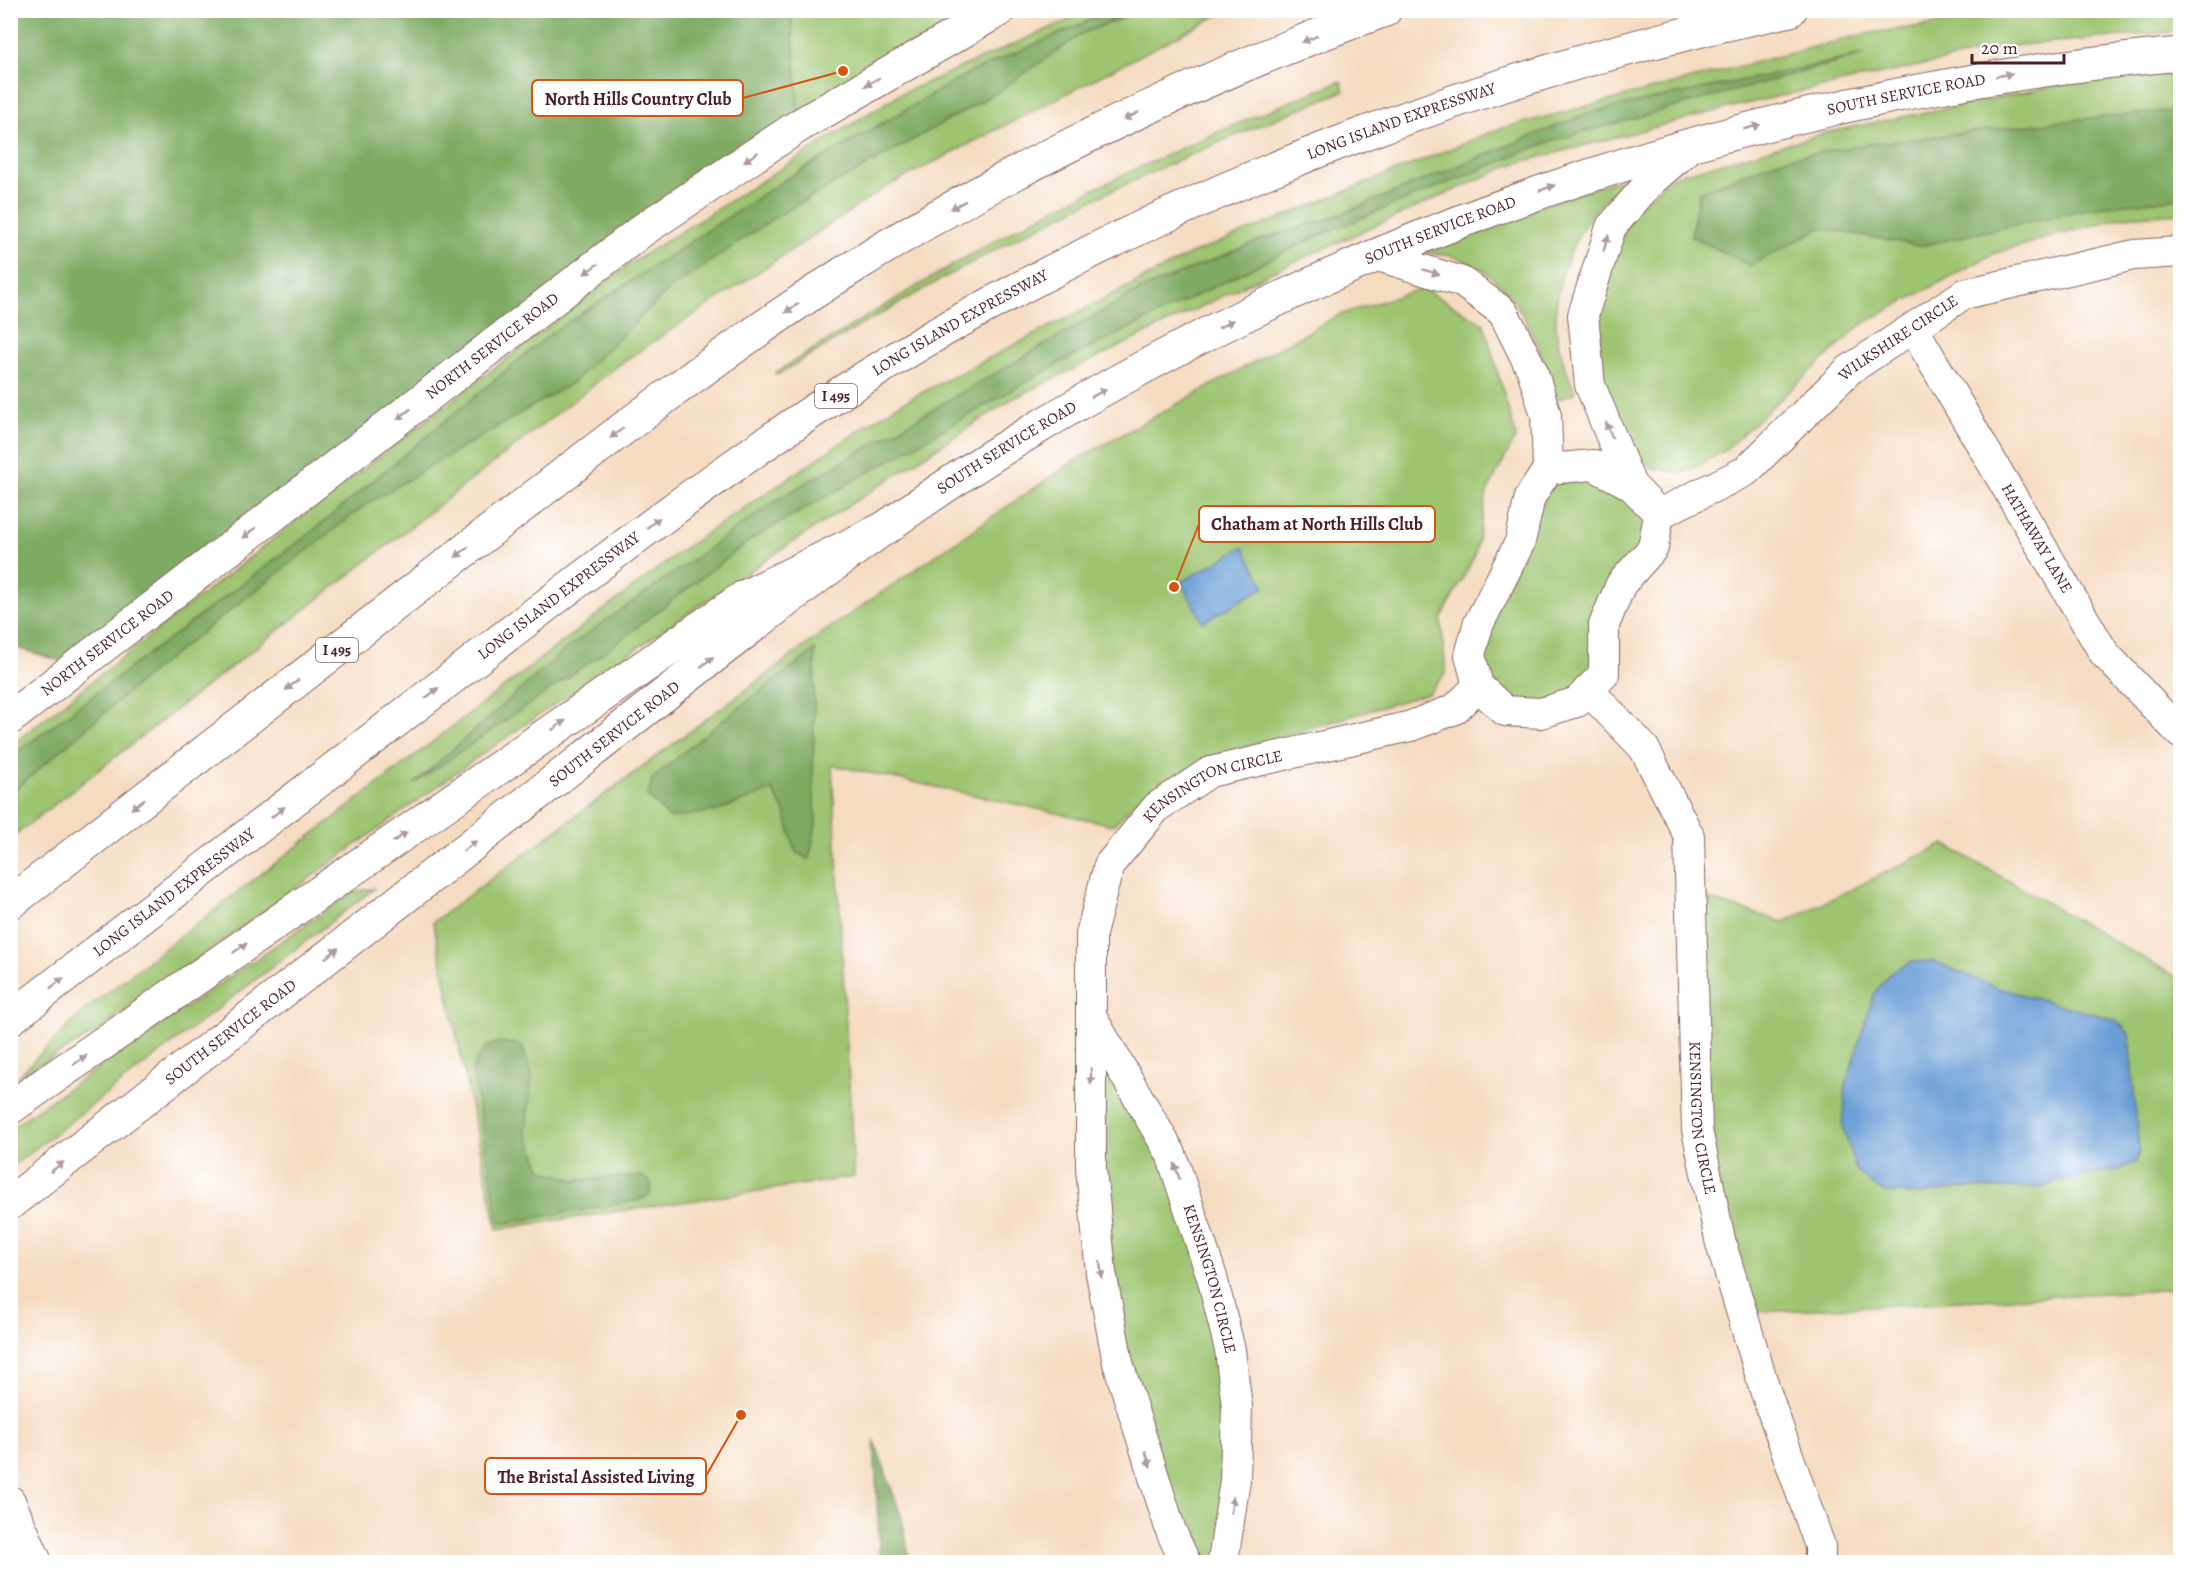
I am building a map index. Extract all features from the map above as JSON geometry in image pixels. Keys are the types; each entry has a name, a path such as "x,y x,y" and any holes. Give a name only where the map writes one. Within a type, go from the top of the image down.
{"main road":[{"name":"NORTH SERVICE ROAD","path":"10,717 644,229 800,125 999,10"},
{"name":"I 495","path":"10,903 663,398 843,274 938,216 1135,114 1237,68 1384,10"},
{"name":"LONG ISLAND EXPRESSWAY","path":"10,1019 674,506 849,388 954,325 1050,272 1151,223 1253,177 1357,135 1569,64 1676,36 1790,10"},
{"name":"SOUTH SERVICE ROAD","path":"12,1204 778,607 980,464 1124,379 1274,300 1375,255 1543,190 1695,143 1803,114 1964,82 2076,64 2181,54"},
{"path":"10,1108 744,597 891,525"}],"street":[{"path":"1630,485 1590,385 1583,315 1611,227 1650,182 1695,143"},
{"name":"WILKSHIRE CIRCLE","path":"1659,514 1746,471 1849,370 1964,294 2134,255 2181,252"},
{"path":"1375,255 1462,282 1503,312 1532,370 1546,415 1548,469 1530,497 1520,541 1478,625 1470,656 1478,686 1505,711 1541,713 1577,702 1604,674 1604,625 1621,584 1653,548 1659,514 1630,485 1593,465 1548,469"},
{"name":"HATHAWAY LANE","path":"1913,328 2104,653 2181,733"},
{"name":"KENSINGTON CIRCLE","path":"1185,1563 1171,1531 1118,1363 1101,1273 1091,1168 1091,934 1110,865 1157,807 1210,772 1411,726 1455,709 1478,686"},
{"name":"KENSINGTON CIRCLE","path":"1588,690 1644,748 1689,836 1697,1130 1721,1244 1765,1390 1820,1546 1820,1563"},
{"name":"KENSINGTON CIRCLE","path":"1091,1017 1171,1154 1212,1277 1230,1350 1237,1407 1235,1480 1223,1563"},
{"path":"10,1501 37,1563"}],"green space":[{"path":"1113,10 1140,11 1083,33 996,93 774,218 669,290 572,383 368,503 155,669 11,793 11,757 310,533 550,334 786,179 969,73"},
{"path":"11,11 791,11 800,125 60,661 11,646"},
{"path":"791,11 999,11 800,125"},
{"path":"1089,11 1226,11 888,186 623,362 11,838 11,745 314,507 631,263 898,95"},
{"path":"2029,11 2180,11 2180,31 2010,46 1744,104 1513,164 1274,271 1012,399 779,551 482,754 95,1033 17,1077 86,1009 683,549 896,406 1191,254 1499,129 1864,34"},
{"path":"1864,55 1551,141 1315,237 1063,361 752,539 610,648 414,784 567,648 783,496 1136,292 1260,240 1333,217 1588,113"},
{"path":"2180,73 2180,213 2122,217 1995,253 1862,324 1724,451 1684,473 1652,468 1624,442 1602,383 1596,294 1634,211 1672,177 1829,132 2075,82"},
{"path":"1341,81 1344,91 1202,150 1062,215 953,273 777,375 775,373 950,266 1058,207 1198,141"},
{"path":"2180,110 2180,198 2091,208 1920,246 1820,228 1750,266 1691,236 1699,192 1782,159 1862,145 2081,119"},
{"path":"1635,174 1604,200 1589,218 1564,268 1559,287 1556,323 1561,354 1575,393 1557,399 1532,333 1521,312 1493,278 1474,265 1451,256 1409,251"},
{"path":"1423,288 1484,324 1516,437 1487,492 1475,555 1441,619 1446,673 1429,693 1212,757 1144,795 1113,825 832,765 854,1177 497,1229 433,922 825,631 1074,461 1339,315"},
{"path":"1593,465 1659,514 1621,584 1604,674 1541,713 1478,686 1478,625 1548,469"},
{"path":"815,650 813,779 816,824 809,860 795,851 785,812 772,790 717,811 669,818 648,796 652,779 710,730"},
{"path":"1944,844 2180,979 2180,1289 1742,1313 1721,1244 1690,894 1784,922"},
{"path":"375,888 11,1167 11,1128 353,892"},
{"path":"1091,1017 1171,1154 1235,1378 1223,1562 1185,1562 1118,1363"},
{"path":"499,1042 522,1045 532,1075 526,1132 542,1170 575,1180 642,1176 651,1183 650,1194 640,1200 499,1224 472,1070 484,1048"},
{"path":"874,1439 902,1519 910,1562 880,1562"}],"water":[{"path":"1243,547 1265,587 1203,622 1181,582"},
{"path":"1933,961 1998,988 2116,1020 2129,1034 2139,1151 2136,1162 2121,1169 2034,1188 1960,1188 1920,1194 1885,1192 1874,1186 1856,1170 1843,1127 1846,1084 1874,994 1891,972 1911,962"}],"place":[{"name":"North Hills Country Club","path":"843,71"},
{"name":"Chatham at North Hills Club","path":"1174,587"},
{"name":"The Bristal Assisted Living","path":"741,1415"}]}
